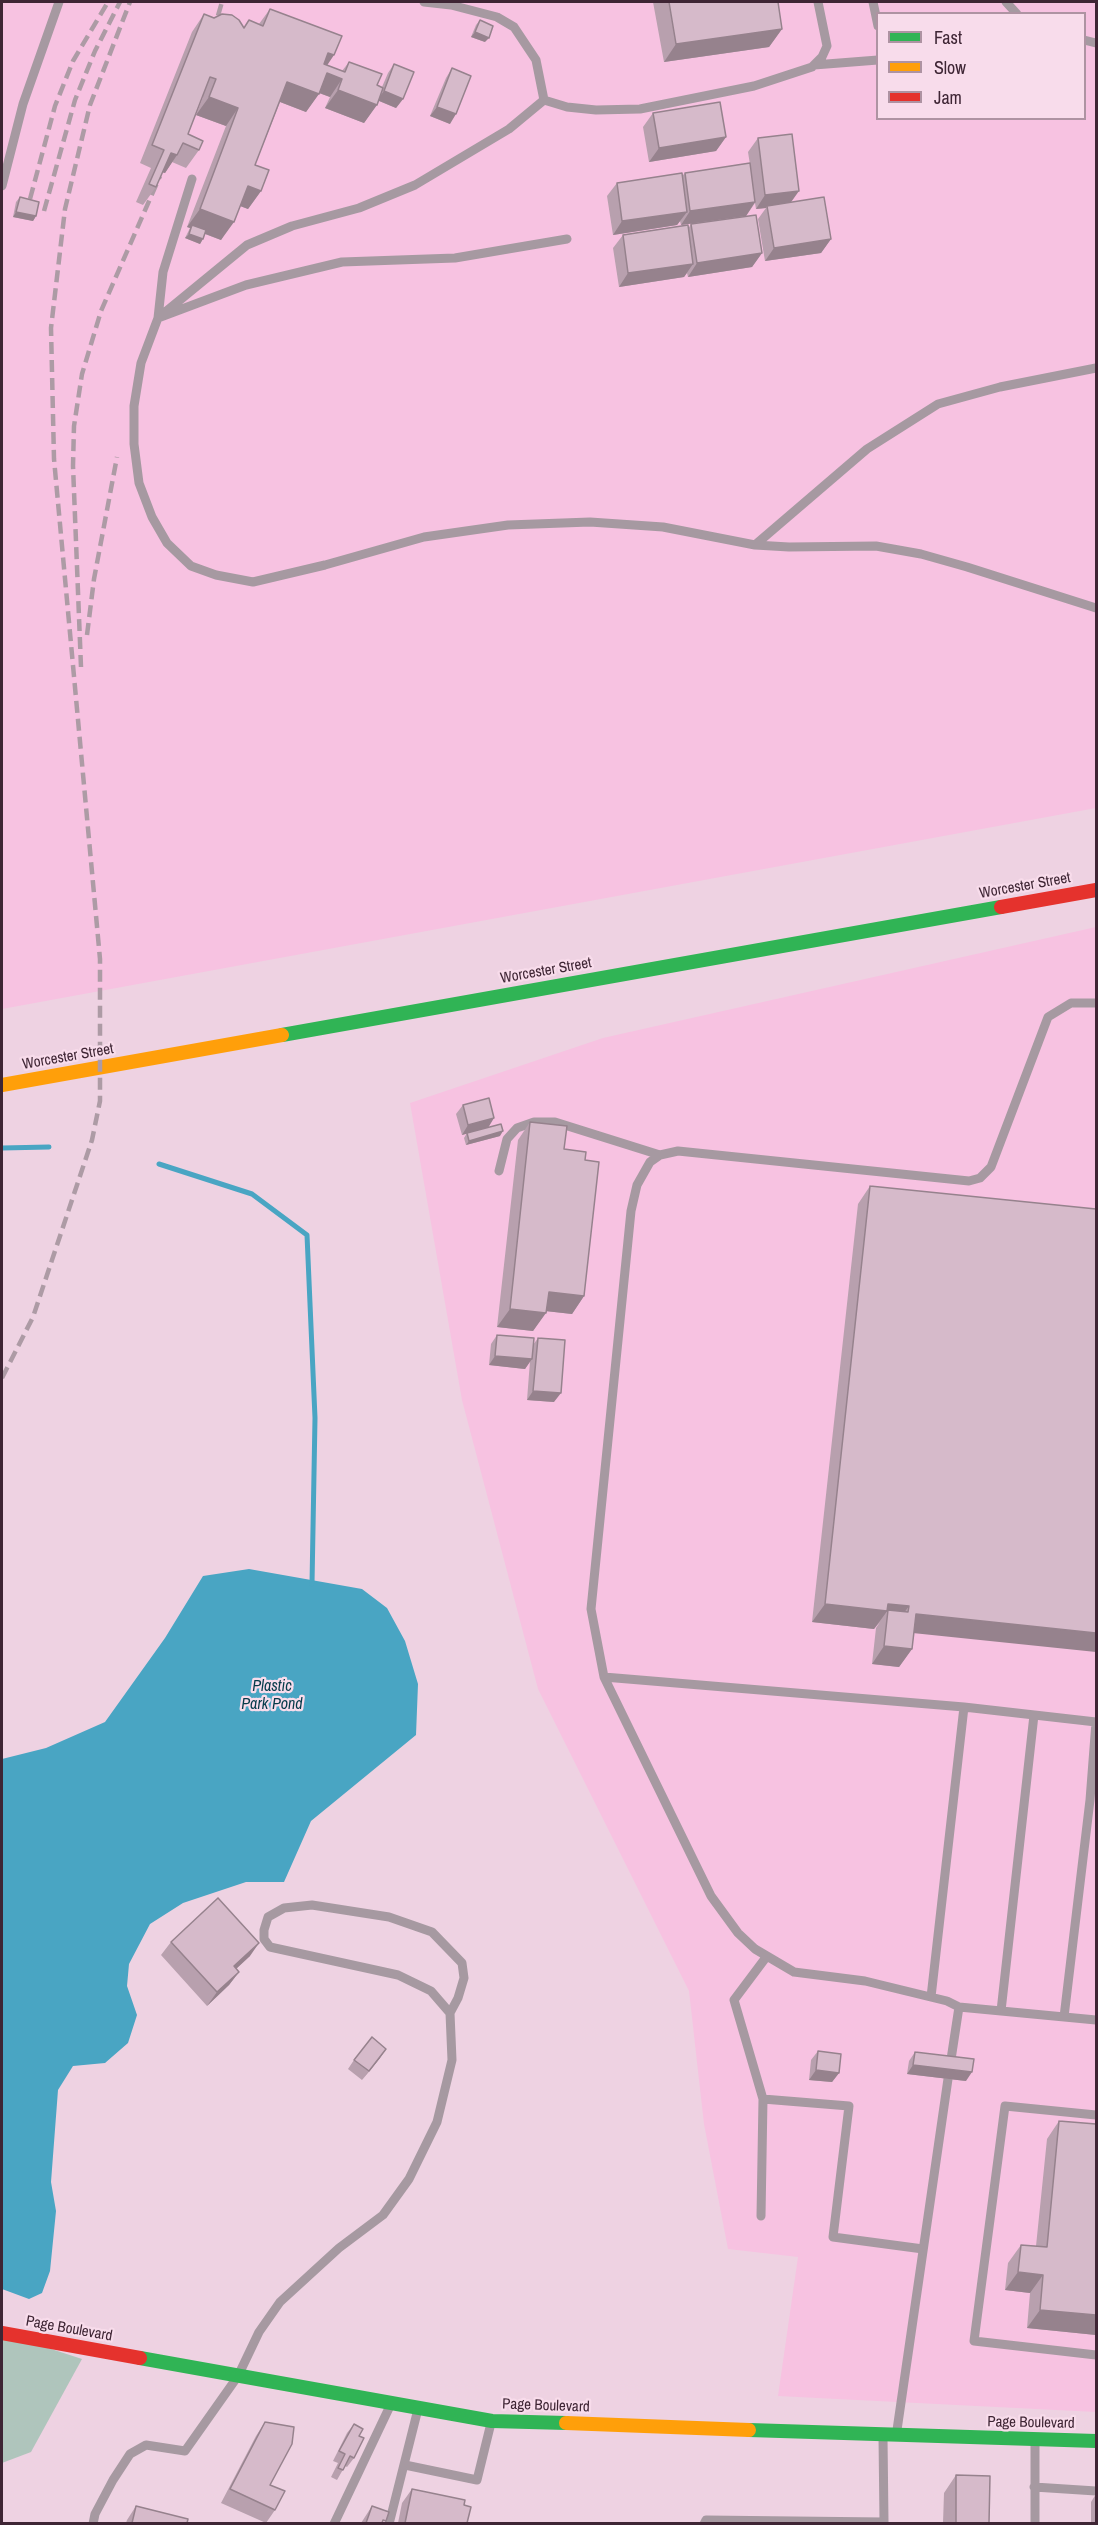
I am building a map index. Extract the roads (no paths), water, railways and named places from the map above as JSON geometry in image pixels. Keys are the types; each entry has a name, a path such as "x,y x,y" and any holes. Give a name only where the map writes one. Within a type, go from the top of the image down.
{"main road":[{"name":"Worcester Street","path":"2,1085 1096,890"},
{"name":"Page Boulevard","path":"2,2333 492,2421 1096,2441"}],"lane":[{"path":"2,186 23,104 60,2"},
{"path":"423,2 451,5 497,17 514,27 536,60 544,100"},
{"path":"814,65 822,57 827,46 818,2"},
{"path":"544,100 567,107 596,110 639,109 754,86 814,65 876,60"},
{"path":"158,318 247,245 292,226 359,208 415,185 501,134 544,100"},
{"path":"192,179 163,272 158,318 141,363 134,406 134,444 139,483 152,517 167,543 191,566 216,575 253,582 325,566 424,537 508,525 590,522 663,527 789,548 876,546 921,554 1096,608"},
{"path":"158,318 246,285 342,262 455,258 567,239"},
{"path":"755,544 867,449 938,404 1000,387 1096,368"},
{"path":"1096,1003 1071,1003 1048,1017 991,1167 980,1178 969,1181 678,1151 660,1155 650,1162 637,1185 631,1211 591,1609 604,1677 711,1896 738,1934 767,1956 794,1972 865,1981 931,1997 959,2007 1096,2020"},
{"path":"499,1171 507,1139 517,1128 534,1122 555,1122 660,1155"},
{"path":"604,1677 964,1707 1096,1722 1090,1800 1064,2017"},
{"path":"931,1997 964,1707"},
{"path":"1001,2011 1034,1715"},
{"path":"93,2523 95,2514 113,2480 130,2454 146,2445 185,2451 238,2376 259,2332 280,2302 339,2248 383,2215 409,2178 437,2122 452,2060 450,2013 458,1998 464,1978 462,1963 432,1932 389,1917 312,1905 284,1908 268,1917 264,1940 270,1947 307,1957 398,1975 431,1991 450,2013"},
{"path":"761,2216 763,2099 734,2000 767,1956"},
{"path":"950,2066 959,2007"},
{"path":"704,2523 706,2520 884,2522 889,2435 923,2249 948,2079"},
{"path":"763,2099 849,2106 833,2237 923,2249"},
{"path":"1096,2115 1005,2106 974,2341 1096,2355"},
{"path":"334,2523 391,2404"},
{"path":"389,2523 418,2409"},
{"path":"405,2465 477,2480 492,2421"},
{"path":"1035,2439 1035,2523"},
{"path":"1034,2487 1096,2491"}],"water":[{"name":"Plastic Park Pond","path":"249,1569 362,1589 387,1608 405,1641 418,1684 416,1735 311,1821 284,1882 246,1882 183,1903 150,1924 129,1964 127,1986 137,2015 128,2043 105,2063 73,2066 58,2090 51,2182 56,2211 50,2271 42,2293 29,2299 2,2289 2,1759 46,1748 105,1722 165,1638 203,1576"}],"waterway":[{"path":"2,1148 49,1147"},
{"path":"159,1164 252,1194 307,1235 315,1418 312,1584"}],"railway":[{"path":"30,199 55,106 73,61 108,2"},
{"path":"44,211 75,100 95,51 120,2"},
{"path":"2,1378 33,1317 92,1140 100,1101 100,959 54,459 51,328 65,209 90,105 130,2"},
{"path":"213,33 222,2"},
{"path":"81,667 73,466 74,426 82,374 101,311 160,176"},
{"path":"87,635 94,579 117,457"}]}
